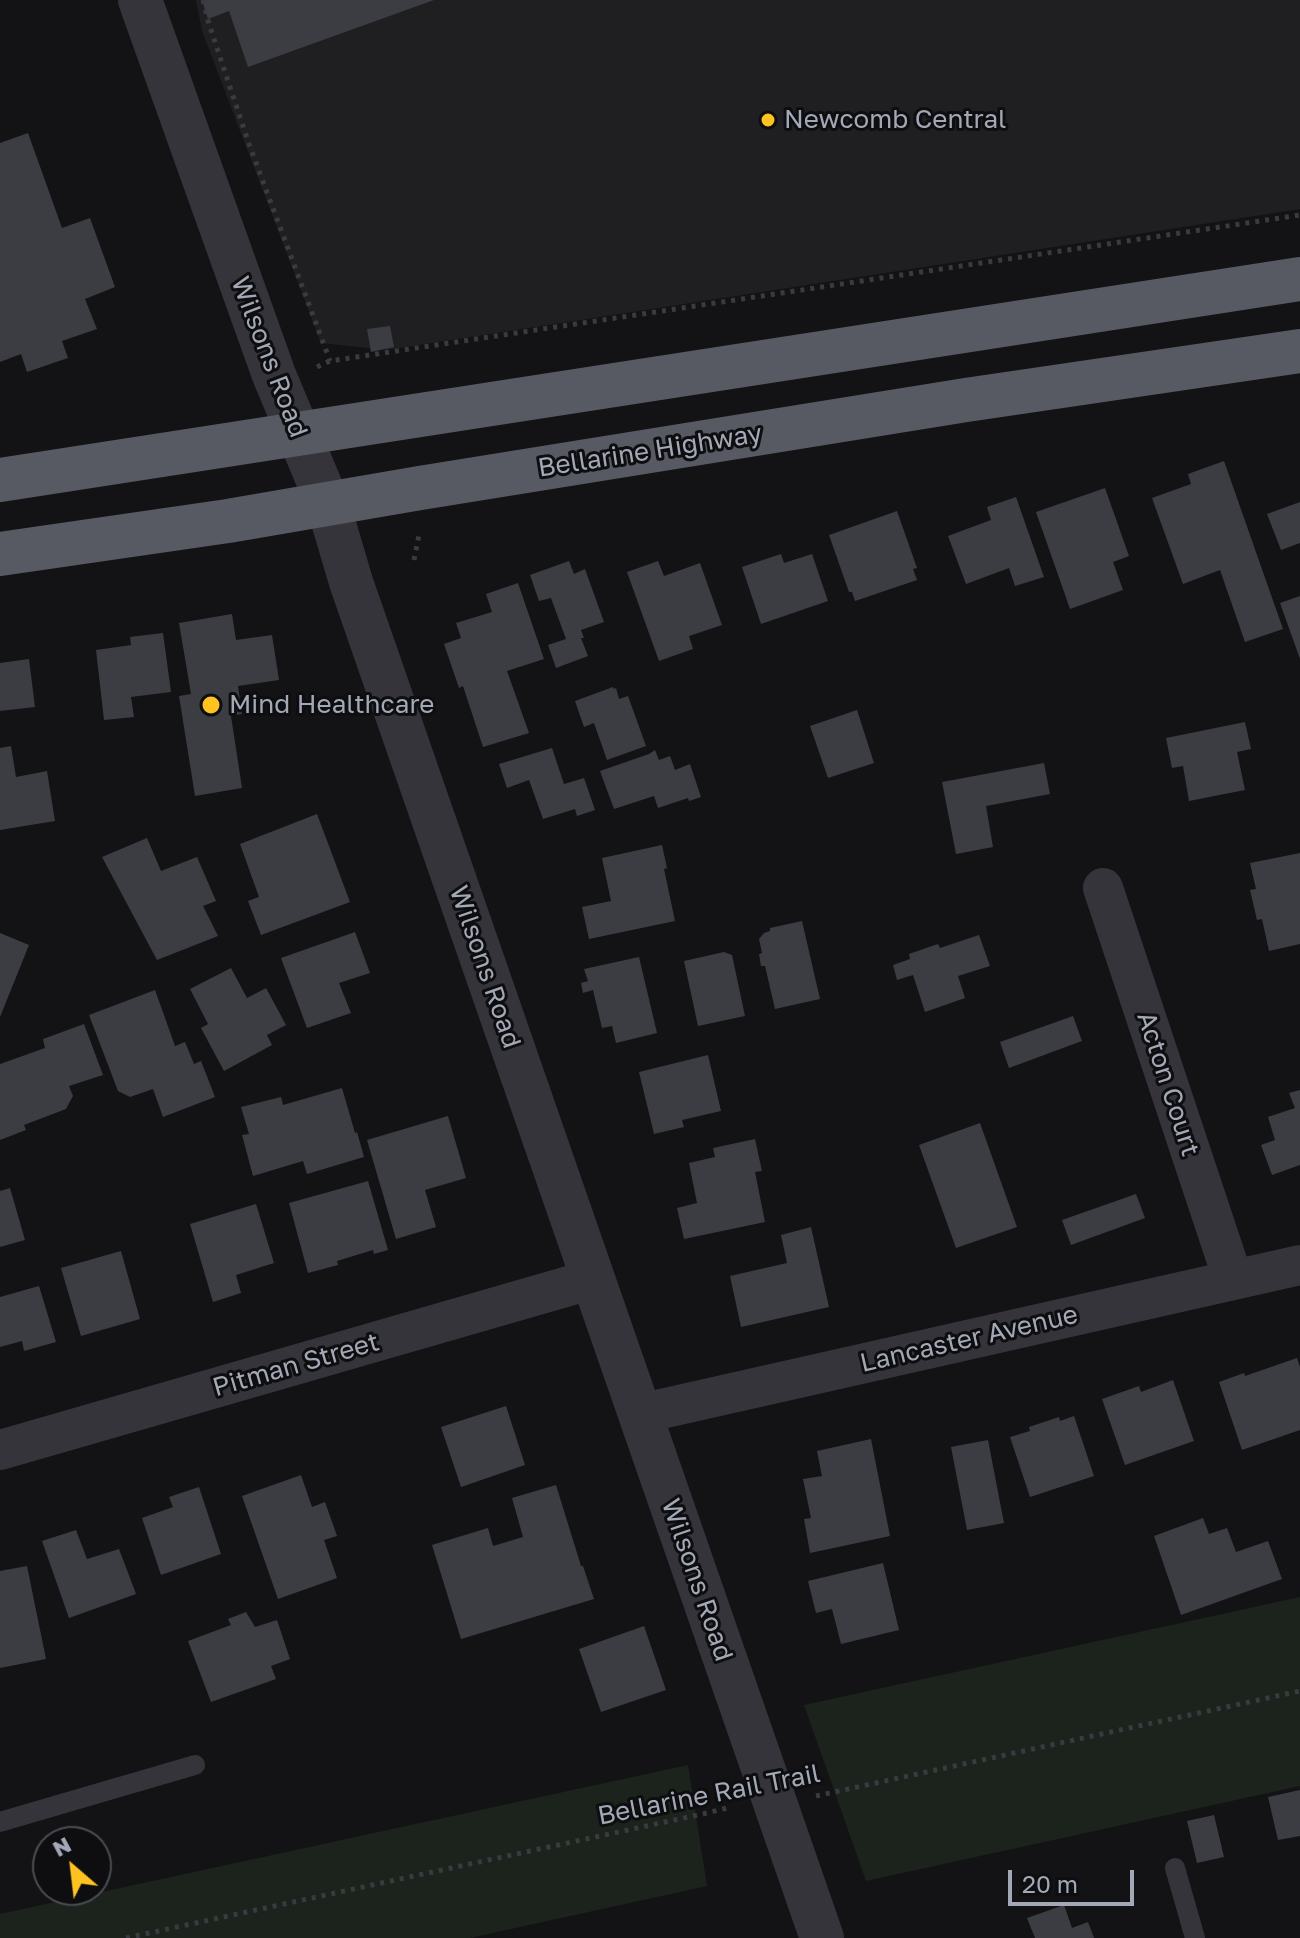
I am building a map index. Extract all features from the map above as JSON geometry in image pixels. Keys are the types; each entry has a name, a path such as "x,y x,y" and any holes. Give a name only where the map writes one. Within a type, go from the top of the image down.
{"highway":[{"path":"0,480 1300,279"},
{"name":"Bellarine Highway","path":"0,554 228,521 966,400 1300,351"}],"street":[{"name":"Wilsons Road","path":"140,0 270,363 328,504 356,597 822,1938"},
{"name":"Acton Court","path":"1103,888 1233,1279"},
{"name":"Lancaster Avenue","path":"639,1414 1300,1265"},
{"name":"Pitman Street","path":"0,1450 593,1279"}],"lane":[{"path":"0,1822 195,1765"},
{"path":"1175,1868 1195,1938"}],"path":[{"path":"203,0 249,144 330,361"},
{"path":"317,368 330,361 1300,215"},
{"path":"414,560 419,535"},
{"name":"Bellarine Rail Trail","path":"126,1938 732,1806 810,1798 1300,1691"}],"shaded area":[{"name":"Newcomb Central","path":"196,0 1300,0 1300,209 386,350 321,343 202,31"},
{"path":"1300,1597 1300,1786 866,1881 804,1705"},
{"path":"688,1765 707,1886 470,1938 0,1938 0,1914 37,1906 112,1906 112,1890"}],"building":[{"path":"202,0 434,0 248,67 229,11 208,19"},
{"path":"28,133 62,228 90,218 115,287 85,299 97,329 62,341 68,358 27,372 21,354 0,362 0,143"},
{"path":"390,326 394,347 371,352 367,329"},
{"path":"1224,461 1283,629 1245,642 1220,570 1183,584 1152,498 1191,484 1188,474"},
{"path":"1105,488 1129,556 1113,562 1123,590 1070,609 1036,512"},
{"path":"1016,497 1044,577 1015,586 1009,568 966,584 948,536 991,520 987,507"},
{"path":"1300,502 1300,543 1281,550 1267,514"},
{"path":"897,511 917,568 913,569 917,580 855,601 829,535"},
{"path":"781,554 784,563 812,554 828,601 761,624 742,567"},
{"path":"569,561 574,574 585,569 604,622 581,630 588,656 556,668 548,645 566,639 551,598 539,601 530,575"},
{"path":"658,561 664,576 700,563 722,625 689,636 693,649 659,661 627,572"},
{"path":"518,583 544,659 507,671 529,733 483,747 463,686 459,688 444,644 461,638 456,623 492,612 486,594"},
{"path":"1300,596 1300,659 1280,603"},
{"name":"Mind Healthcare","path":"232,614 236,640 272,635 279,680 238,686 242,714 231,716 242,788 195,796 179,696 191,694 179,623"},
{"path":"163,633 171,692 131,697 134,717 104,720 96,650 131,645 130,637"},
{"path":"29,659 35,707 0,711 0,663"},
{"path":"613,687 619,699 628,696 646,746 607,760 594,723 584,727 575,701"},
{"path":"857,710 874,763 828,778 810,726"},
{"path":"1245,722 1251,749 1237,752 1245,790 1189,801 1183,766 1172,768 1166,738"},
{"path":"11,746 16,777 47,771 55,821 0,830 0,748"},
{"path":"552,748 564,784 584,778 595,810 577,816 575,809 543,819 529,780 507,788 499,764"},
{"path":"655,750 659,760 670,756 675,770 690,764 701,797 658,808 654,796 614,809 600,771"},
{"path":"1044,763 1050,794 986,806 993,847 956,854 942,782"},
{"path":"317,814 350,902 261,935 248,901 259,897 240,844"},
{"path":"147,838 161,871 197,857 216,901 203,906 218,936 157,960 102,857"},
{"path":"662,845 675,921 589,939 582,907 611,901 602,858"},
{"path":"1300,853 1300,944 1269,951 1262,919 1257,920 1250,890 1256,889 1250,863"},
{"path":"802,921 820,999 775,1009 765,966 761,966 759,939 770,928"},
{"path":"355,932 370,973 339,983 351,1013 307,1028 281,958"},
{"path":"0,933 29,945 0,1017"},
{"path":"979,935 990,966 958,976 965,998 925,1012 913,975 897,980 893,965 910,959 909,954"},
{"path":"724,952 732,955 745,1016 698,1026 684,961"},
{"path":"639,957 657,1033 616,1043 612,1026 602,1028 593,990 583,993 581,983 588,981 584,969"},
{"path":"231,968 247,998 266,988 286,1025 267,1035 272,1045 224,1071 201,1028 208,1024 190,989"},
{"path":"155,990 175,1046 185,1042 194,1064 201,1061 215,1097 163,1117 153,1089 130,1097 118,1091 89,1015"},
{"path":"1073,1016 1082,1041 1009,1068 1000,1042"},
{"path":"84,1024 103,1075 69,1086 73,1096 66,1109 24,1125 26,1130 0,1140 0,1064 45,1048 43,1039"},
{"path":"708,1055 721,1111 682,1120 684,1127 654,1134 639,1072"},
{"path":"342,1088 364,1157 307,1174 303,1161 253,1176 242,1135 249,1134 241,1107 281,1097 283,1105"},
{"path":"1300,1090 1300,1165 1272,1175 1261,1145 1275,1140 1268,1117 1295,1108 1289,1093"},
{"path":"448,1116 466,1178 425,1190 436,1227 396,1239 367,1140"},
{"path":"980,1123 1017,1227 956,1248 919,1145"},
{"path":"755,1139 762,1171 755,1172 765,1222 684,1239 677,1208 697,1203 689,1163 715,1157 713,1148"},
{"path":"368,1181 388,1250 374,1254 373,1250 337,1261 338,1265 308,1273 289,1203"},
{"path":"10,1188 25,1240 0,1247 0,1191"},
{"path":"1136,1194 1145,1218 1071,1245 1062,1220"},
{"path":"256,1204 274,1263 236,1275 241,1293 213,1302 190,1224"},
{"path":"811,1227 829,1307 741,1327 730,1276 787,1263 781,1235"},
{"path":"121,1251 140,1319 81,1336 61,1268"},
{"path":"39,1286 56,1342 24,1351 22,1341 0,1347 0,1297"},
{"path":"1297,1358 1300,1367 1300,1430 1242,1450 1219,1382"},
{"path":"1173,1380 1194,1441 1125,1465 1102,1399 1139,1386 1141,1392"},
{"path":"506,1406 525,1465 461,1487 441,1427"},
{"path":"1074,1416 1094,1476 1030,1497 1010,1437 1059,1417 1060,1421"},
{"path":"871,1439 890,1536 810,1553 804,1519 811,1518 803,1479 822,1476 817,1451"},
{"path":"988,1440 1004,1523 967,1530 951,1447"},
{"path":"301,1475 312,1507 325,1502 337,1536 324,1540 337,1578 278,1599 242,1496"},
{"path":"556,1485 594,1599 461,1639 432,1545 488,1528 493,1546 523,1537 512,1498"},
{"path":"199,1487 221,1554 161,1575 142,1518 173,1507 169,1497"},
{"path":"1203,1518 1209,1534 1227,1528 1236,1552 1268,1541 1282,1579 1181,1615 1154,1536"},
{"path":"76,1530 87,1559 119,1549 136,1594 69,1618 42,1541"},
{"path":"883,1563 899,1630 841,1644 832,1609 816,1613 808,1581"},
{"path":"27,1566 46,1659 0,1668 0,1571"},
{"path":"246,1612 255,1627 277,1620 290,1659 271,1666 276,1679 211,1702 188,1641 231,1625 228,1619"},
{"path":"644,1626 666,1690 601,1712 579,1649"},
{"path":"1300,1790 1300,1836 1278,1840 1268,1797"},
{"path":"1214,1815 1224,1857 1197,1863 1187,1821"},
{"path":"1064,1905 1072,1928 1088,1922 1094,1938 1035,1938 1027,1918"}],"place":[{"name":"Newcomb Central","path":"768,120"},
{"name":"Mind Healthcare","path":"211,705"}]}
